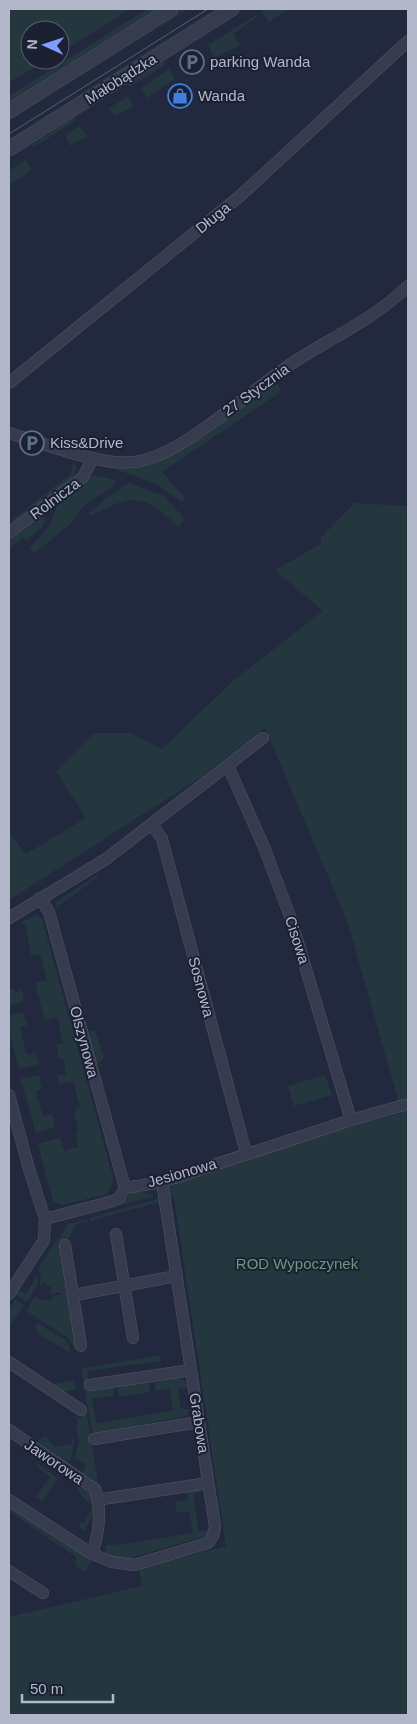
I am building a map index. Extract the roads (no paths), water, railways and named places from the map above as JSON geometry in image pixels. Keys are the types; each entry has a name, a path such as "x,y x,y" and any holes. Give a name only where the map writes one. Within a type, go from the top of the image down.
{"street":[{"path":"9,111 171,9"},
{"name":"Małobądzka","path":"9,149 232,9"},
{"name":"Długa","path":"9,384 240,196 408,41"},
{"name":"27 Stycznia","path":"9,433 93,458 134,462 158,455 206,427 288,366 349,330 388,304 408,286"},
{"name":"Rolnicza","path":"9,533 83,477 93,458"},
{"path":"9,918 106,859 264,738"},
{"name":"Cisowa","path":"228,766 264,847 290,919 351,1120"},
{"name":"Sosnowa","path":"152,824 162,839 246,1153"},
{"name":"Olszynowa","path":"40,898 49,912 125,1188"},
{"path":"9,1095 31,1178 45,1219 44,1240 9,1294"},
{"name":"Jesionowa","path":"45,1219 113,1201 119,1198 125,1188 162,1182 246,1153 404,1105"},
{"name":"Grabowa","path":"92,1554 112,1562 134,1565 208,1543 213,1536 215,1526 162,1182"},
{"path":"116,1234 133,1338"},
{"path":"65,1245 81,1346"},
{"path":"74,1295 177,1276"},
{"path":"9,1362 81,1410"},
{"path":"90,1386 191,1370"},
{"path":"94,1439 199,1422"},
{"name":"Jaworowa","path":"9,1430 95,1489 98,1499 100,1532 92,1554"},
{"path":"103,1499 208,1483"},
{"path":"9,1500 92,1554"},
{"path":"9,1571 42,1592"}],"tram line":[{"path":"9,134 208,9"}],"place":[{"name":"parking Wanda","path":"192,62"},
{"name":"Wanda","path":"180,96"},
{"name":"Kiss&Drive","path":"32,443"}],"park label":[{"name":"ROD Wypoczynek","path":"297,1264"}]}
